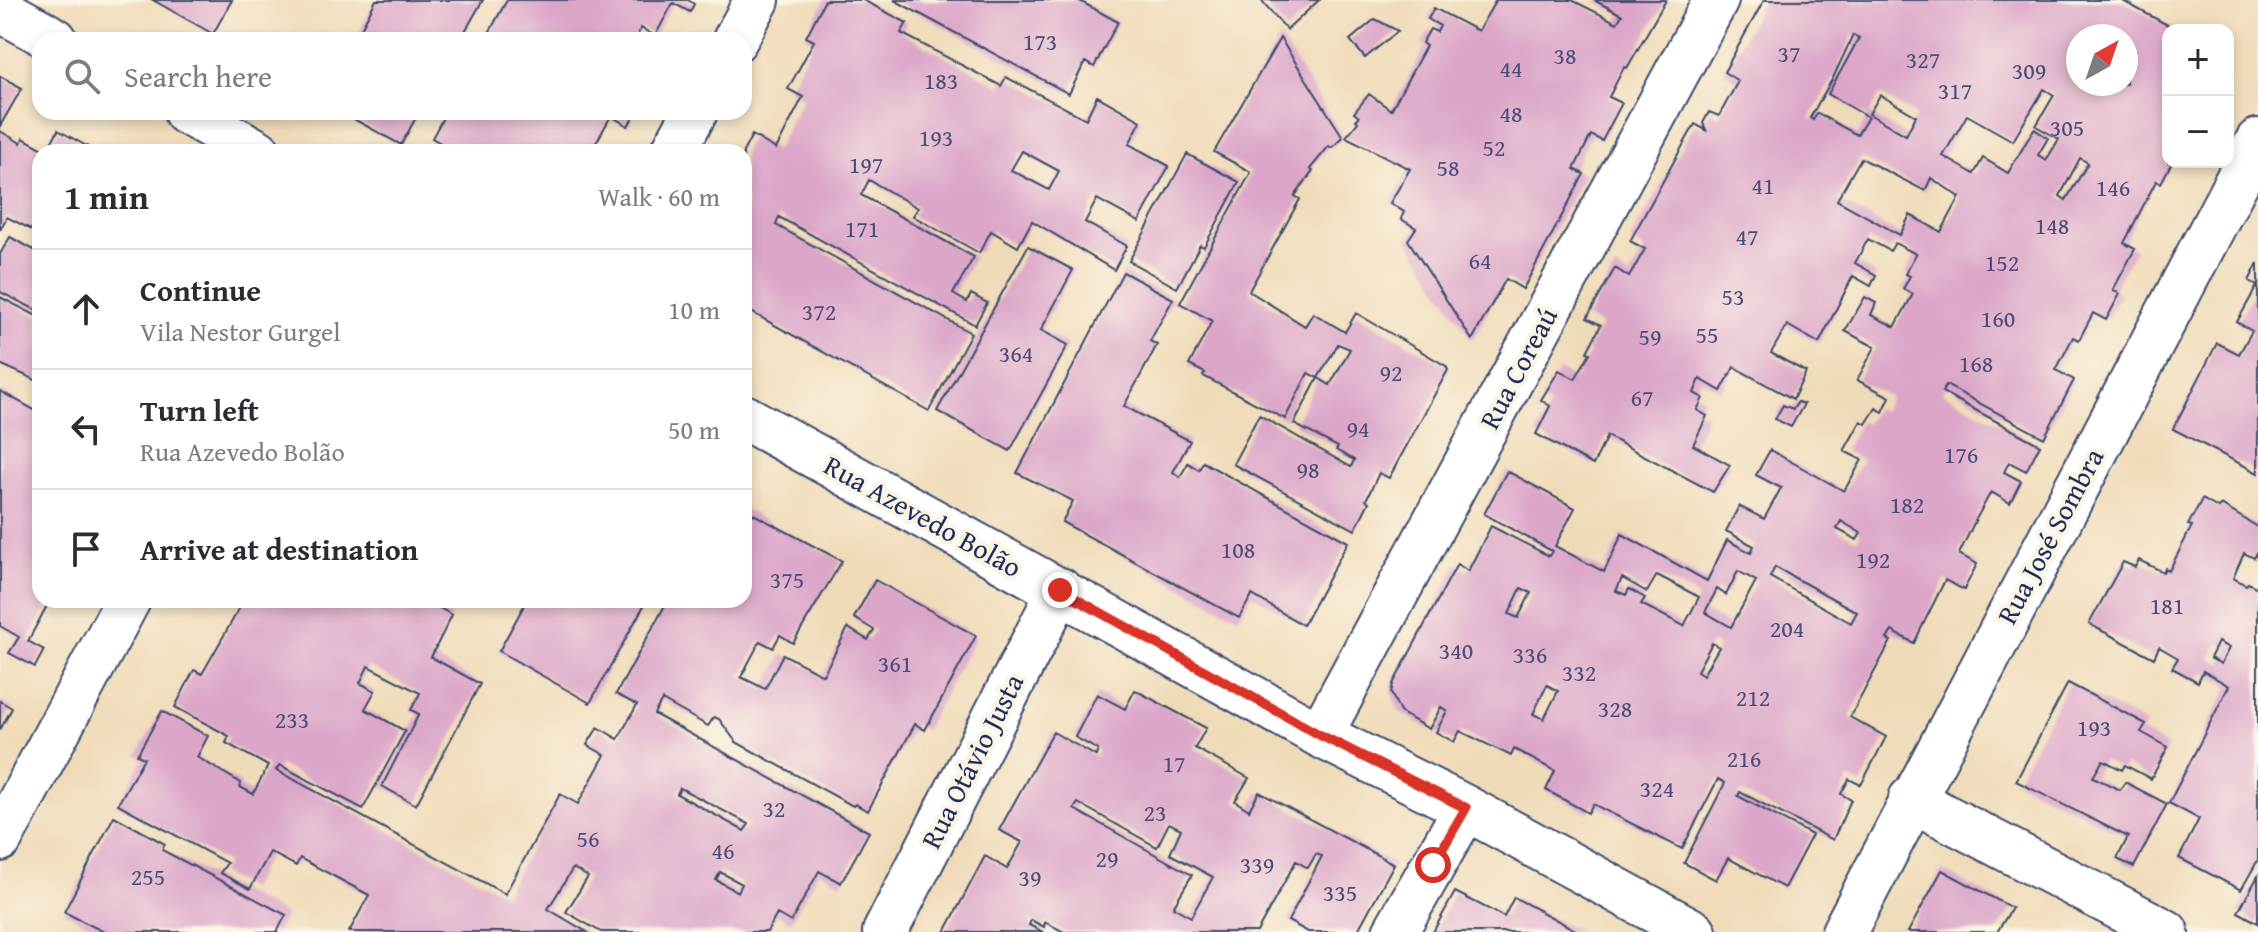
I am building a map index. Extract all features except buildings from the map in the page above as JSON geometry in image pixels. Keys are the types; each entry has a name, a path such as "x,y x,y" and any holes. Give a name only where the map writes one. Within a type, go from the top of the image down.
{"street":[{"path":"739,32 757,0"},
{"name":"Rua Coreaú","path":"1320,735 1716,0"},
{"path":"0,9 41,32"},
{"path":"200,120 244,144"},
{"path":"677,144 691,120"},
{"name":"Rua José Sombra","path":"1844,932 2258,141"},
{"name":"Rua Azevedo Bolão","path":"752,421 1320,735 1466,808 1694,932"},
{"name":"Rua Otávio Justa","path":"885,932 1060,590"},
{"path":"0,839 124,608"},
{"path":"1911,799 2166,932"},
{"path":"1395,932 1466,808"}],"route":[{"path":"1060,590 1320,735 1466,808 1433,865"}]}
